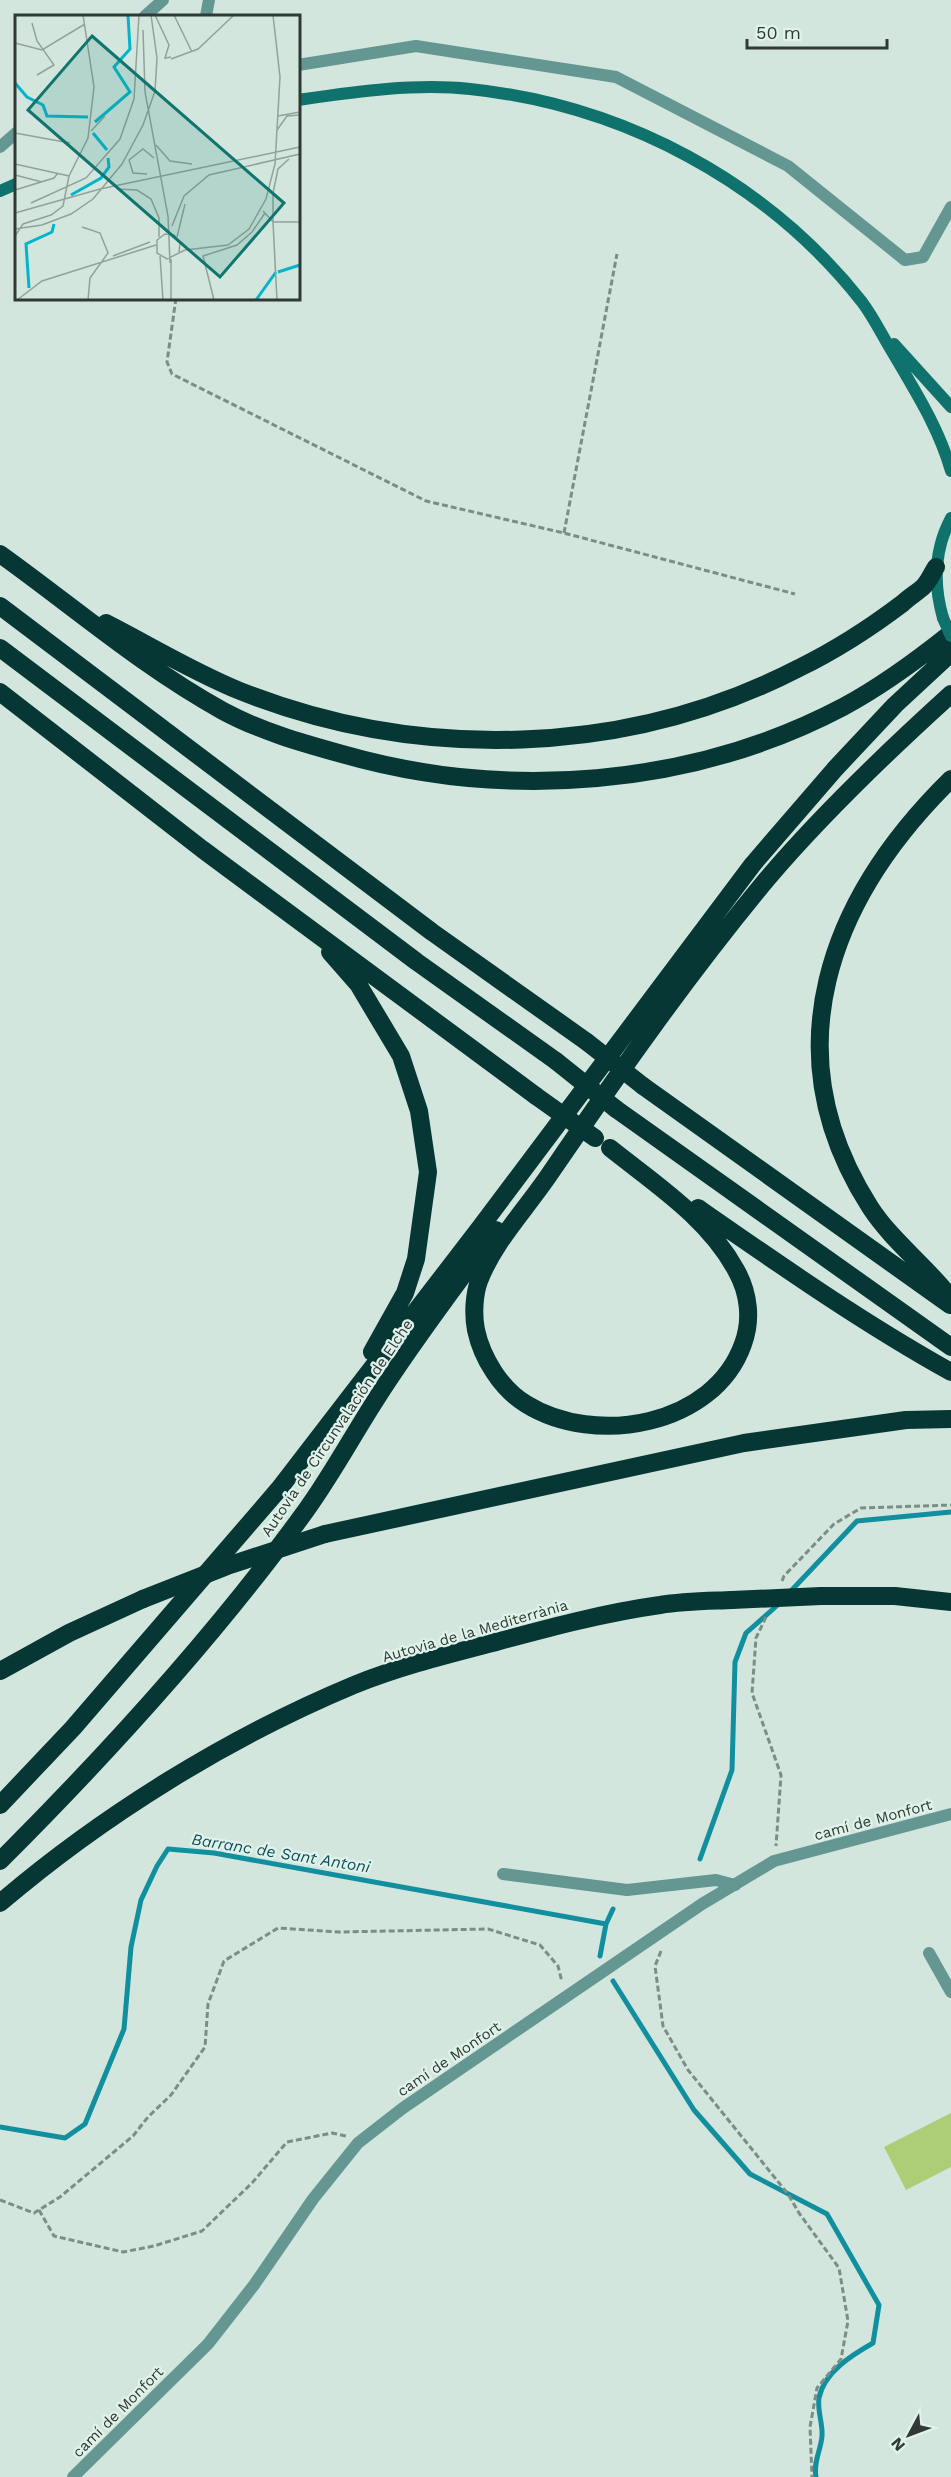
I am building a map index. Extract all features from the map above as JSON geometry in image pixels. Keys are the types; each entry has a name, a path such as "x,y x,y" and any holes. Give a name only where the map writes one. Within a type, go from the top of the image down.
{"highway":[{"path":"0,554 70,604 107,636 225,712 277,734 384,765 427,774 512,781 592,779 651,771 708,759 754,745 842,708 906,669 948,629"},
{"path":"70,604 202,675 280,706 367,729 420,736 490,741 550,737 641,725 697,710 743,694 785,676 852,639 924,586 936,567"},
{"path":"0,606 432,932 951,1306"},
{"path":"0,648 407,955 556,1061 616,1109 951,1347"},
{"path":"334,1419 753,864 834,770 895,705 951,653"},
{"path":"0,692 202,849 536,1096 810,1286 911,1350 951,1372"},
{"path":"602,1143 693,1215 721,1245 739,1273 748,1303 748,1330 741,1350 722,1381 693,1405 673,1415 633,1424 583,1423 548,1416 524,1403 501,1383 487,1359 476,1330 475,1304 478,1283 494,1253 593,1110 700,963 768,878 852,787 951,694"},
{"path":"951,779 909,826 887,855 846,923 832,962 822,1005 819,1046 823,1092 833,1132 858,1187 872,1210 892,1235 937,1280 951,1298"},
{"path":"306,926 358,984 401,1056 419,1111 428,1172 416,1259 405,1293 334,1419"},
{"name":"Autovía de Circunvalación de Elche","path":"0,1861 126,1730 242,1595 308,1508 353,1440 375,1401 520,1196 593,1110"},
{"name":"Autovía de Circunvalación de Elche","path":"0,1805 114,1681 152,1634 279,1489 334,1419"},
{"path":"0,1671 69,1633 143,1599 227,1566 325,1534 744,1443 906,1420 951,1419"},
{"name":"Autovia de la Mediterrània","path":"0,1903 84,1838 191,1768 290,1715 355,1685 435,1658 581,1620 662,1604 821,1596 895,1596 951,1602"}],"main road":[{"path":"300,100 418,88 468,89 523,96 616,122 666,144 721,174 777,216 817,251 863,304 926,409 951,471"},
{"path":"0,191 15,184"},
{"path":"872,318 951,407"},
{"path":"948,629 936,584 936,567 943,535 951,518"}],"street":[{"path":"146,15 163,0"},
{"path":"206,15 209,0"},
{"path":"300,65 416,46 616,78 788,166 905,261 923,256 951,207"},
{"path":"0,147 15,134"},
{"name":"camí de Monfort","path":"73,2477 208,2344 254,2285 313,2199 362,2140 403,2108 702,1904 774,1862 951,1814"},
{"path":"503,1874 627,1890 716,1880 735,1885"},
{"path":"929,1953 951,1992"}],"path":[{"path":"564,533 617,254"},
{"path":"176,300 167,362 172,374 426,501 564,533 795,594"},
{"path":"779,1587 784,1576 834,1524 861,1508 951,1505"},
{"path":"770,1607 756,1638 752,1693 781,1775 778,1836"},
{"path":"671,1927 655,1966 663,2026 688,2070 788,2194 838,2268 848,2321 841,2359 817,2388 810,2427 812,2477"},
{"path":"0,2200 34,2213 60,2197 133,2136 148,2117 171,2095 205,2047 207,2004 224,1961 278,1928 339,1932 488,1929 540,1945 558,1966 566,1998"},
{"path":"39,2210 54,2236 123,2252 154,2246 202,2231 252,2183 287,2142 332,2133 362,2140"}],"green space":[{"path":"951,2113 951,2167 906,2190 884,2147"}],"waterway":[{"name":"Barranc de Sant Antoni","path":"789,1593 857,1521 951,1512"},
{"name":"Barranc de Sant Antoni","path":"700,1859 732,1770 735,1662 746,1633 781,1602"},
{"name":"Barranc de Sant Antoni","path":"0,2127 65,2138 85,2124 124,2029 131,1947 141,1900 168,1849 214,1853 606,1924 613,1909"},
{"path":"600,1956 606,1924"},
{"path":"613,1981 694,2110 750,2174 827,2214 879,2305 873,2343 840,2365 822,2389 819,2398 822,2436 816,2477"}]}
